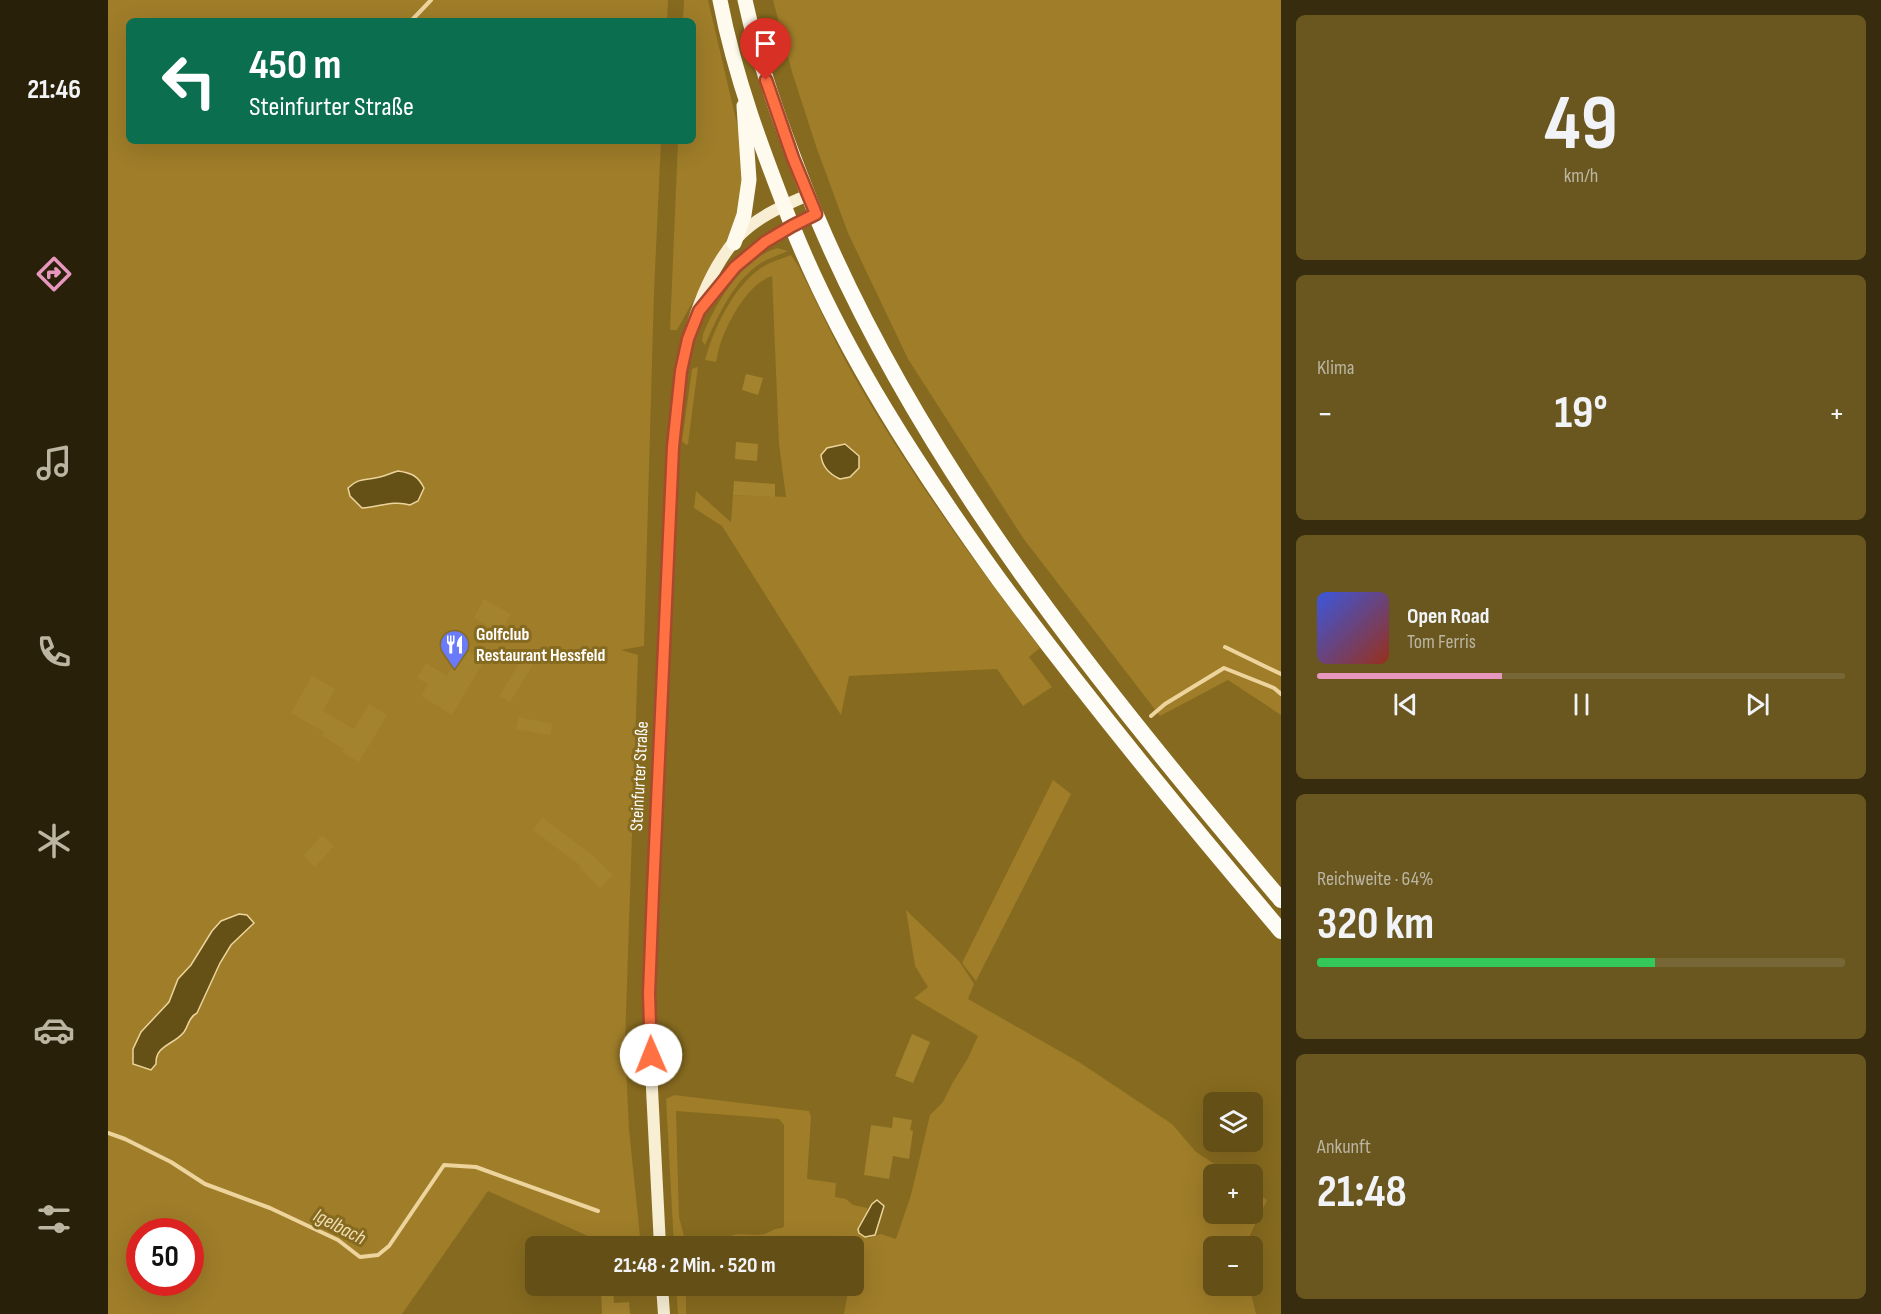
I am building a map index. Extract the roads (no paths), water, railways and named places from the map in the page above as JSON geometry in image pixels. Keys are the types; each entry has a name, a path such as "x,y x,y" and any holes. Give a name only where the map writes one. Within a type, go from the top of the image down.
{"highway":[{"path":"816,214 847,283 894,375 985,523 1028,584 1152,745 1281,900"},
{"path":"792,226 838,326 868,381 913,455 952,512 1022,610 1107,721 1281,931"}],"main road":[{"path":"720,0 743,91 792,226"},
{"path":"745,0 766,80 816,214"},
{"path":"734,243 744,215 749,180 743,91"},
{"name":"Steinfurter Straße","path":"659,1236 650,1048 651,944 674,435 681,371 688,339 710,282 734,243 755,223 784,205 808,195"},
{"name":"Steinfurter Straße","path":"699,311 742,260 765,242 816,214"},
{"path":"663,1296 664,1314"}],"waterway":[{"path":"414,18 431,0"},
{"path":"1225,647 1281,674"},
{"path":"1151,716 1165,704 1224,668 1274,688 1281,694"},
{"name":"Igelbach","path":"108,1133 171,1162 205,1184 270,1208 338,1240 360,1257 378,1255 389,1246 444,1165 476,1167 598,1211"}],"place":[{"name":"Golfclub Restaurant Hessfeld","path":"455,670"}]}
